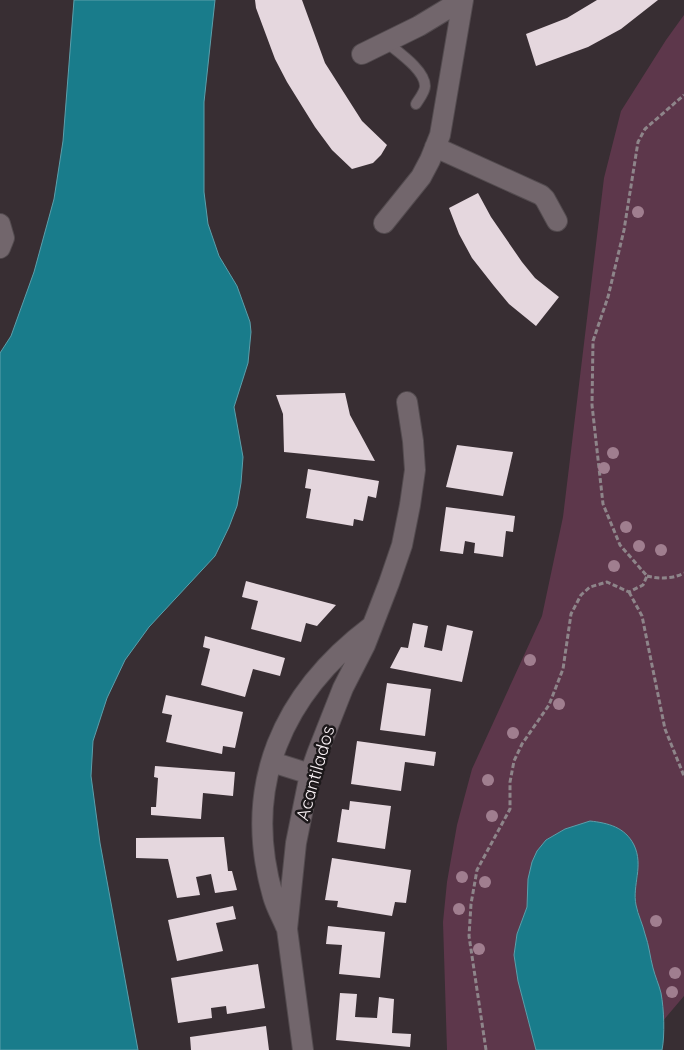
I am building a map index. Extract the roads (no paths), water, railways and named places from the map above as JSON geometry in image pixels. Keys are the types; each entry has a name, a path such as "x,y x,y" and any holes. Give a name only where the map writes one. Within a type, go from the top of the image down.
{"street":[{"path":"362,54 419,26 462,0"},
{"path":"384,223 420,177 430,160 440,135 462,0"},
{"path":"436,146 541,195 557,221"},
{"path":"0,224 4,238 0,248"},
{"name":"Acantilados","path":"303,1050 287,929 296,843 310,774 334,711 390,583 402,545 415,470 407,402"},
{"name":"Acantilados","path":"287,929 273,897 262,840 261,817 264,792 272,762 284,727 308,686 349,643 372,626"},
{"path":"272,762 310,774"}],"lane":[{"path":"386,42 420,72 425,85 416,104"}],"water":[{"path":"74,0 215,0 204,102 204,192 208,224 219,256 237,286 250,322 248,363 234,407 243,457 237,506 215,556 149,627 125,660 107,698 93,741 91,776 100,843 138,1050 0,1050 0,353 11,336 34,272 54,199 63,141"},
{"path":"590,821 603,823 621,830 630,839 637,853 638,868 635,898 661,993 664,1022 662,1050 536,1050 518,981 514,955 517,934 527,907 528,879 532,862 537,851 546,840 565,829"}]}
